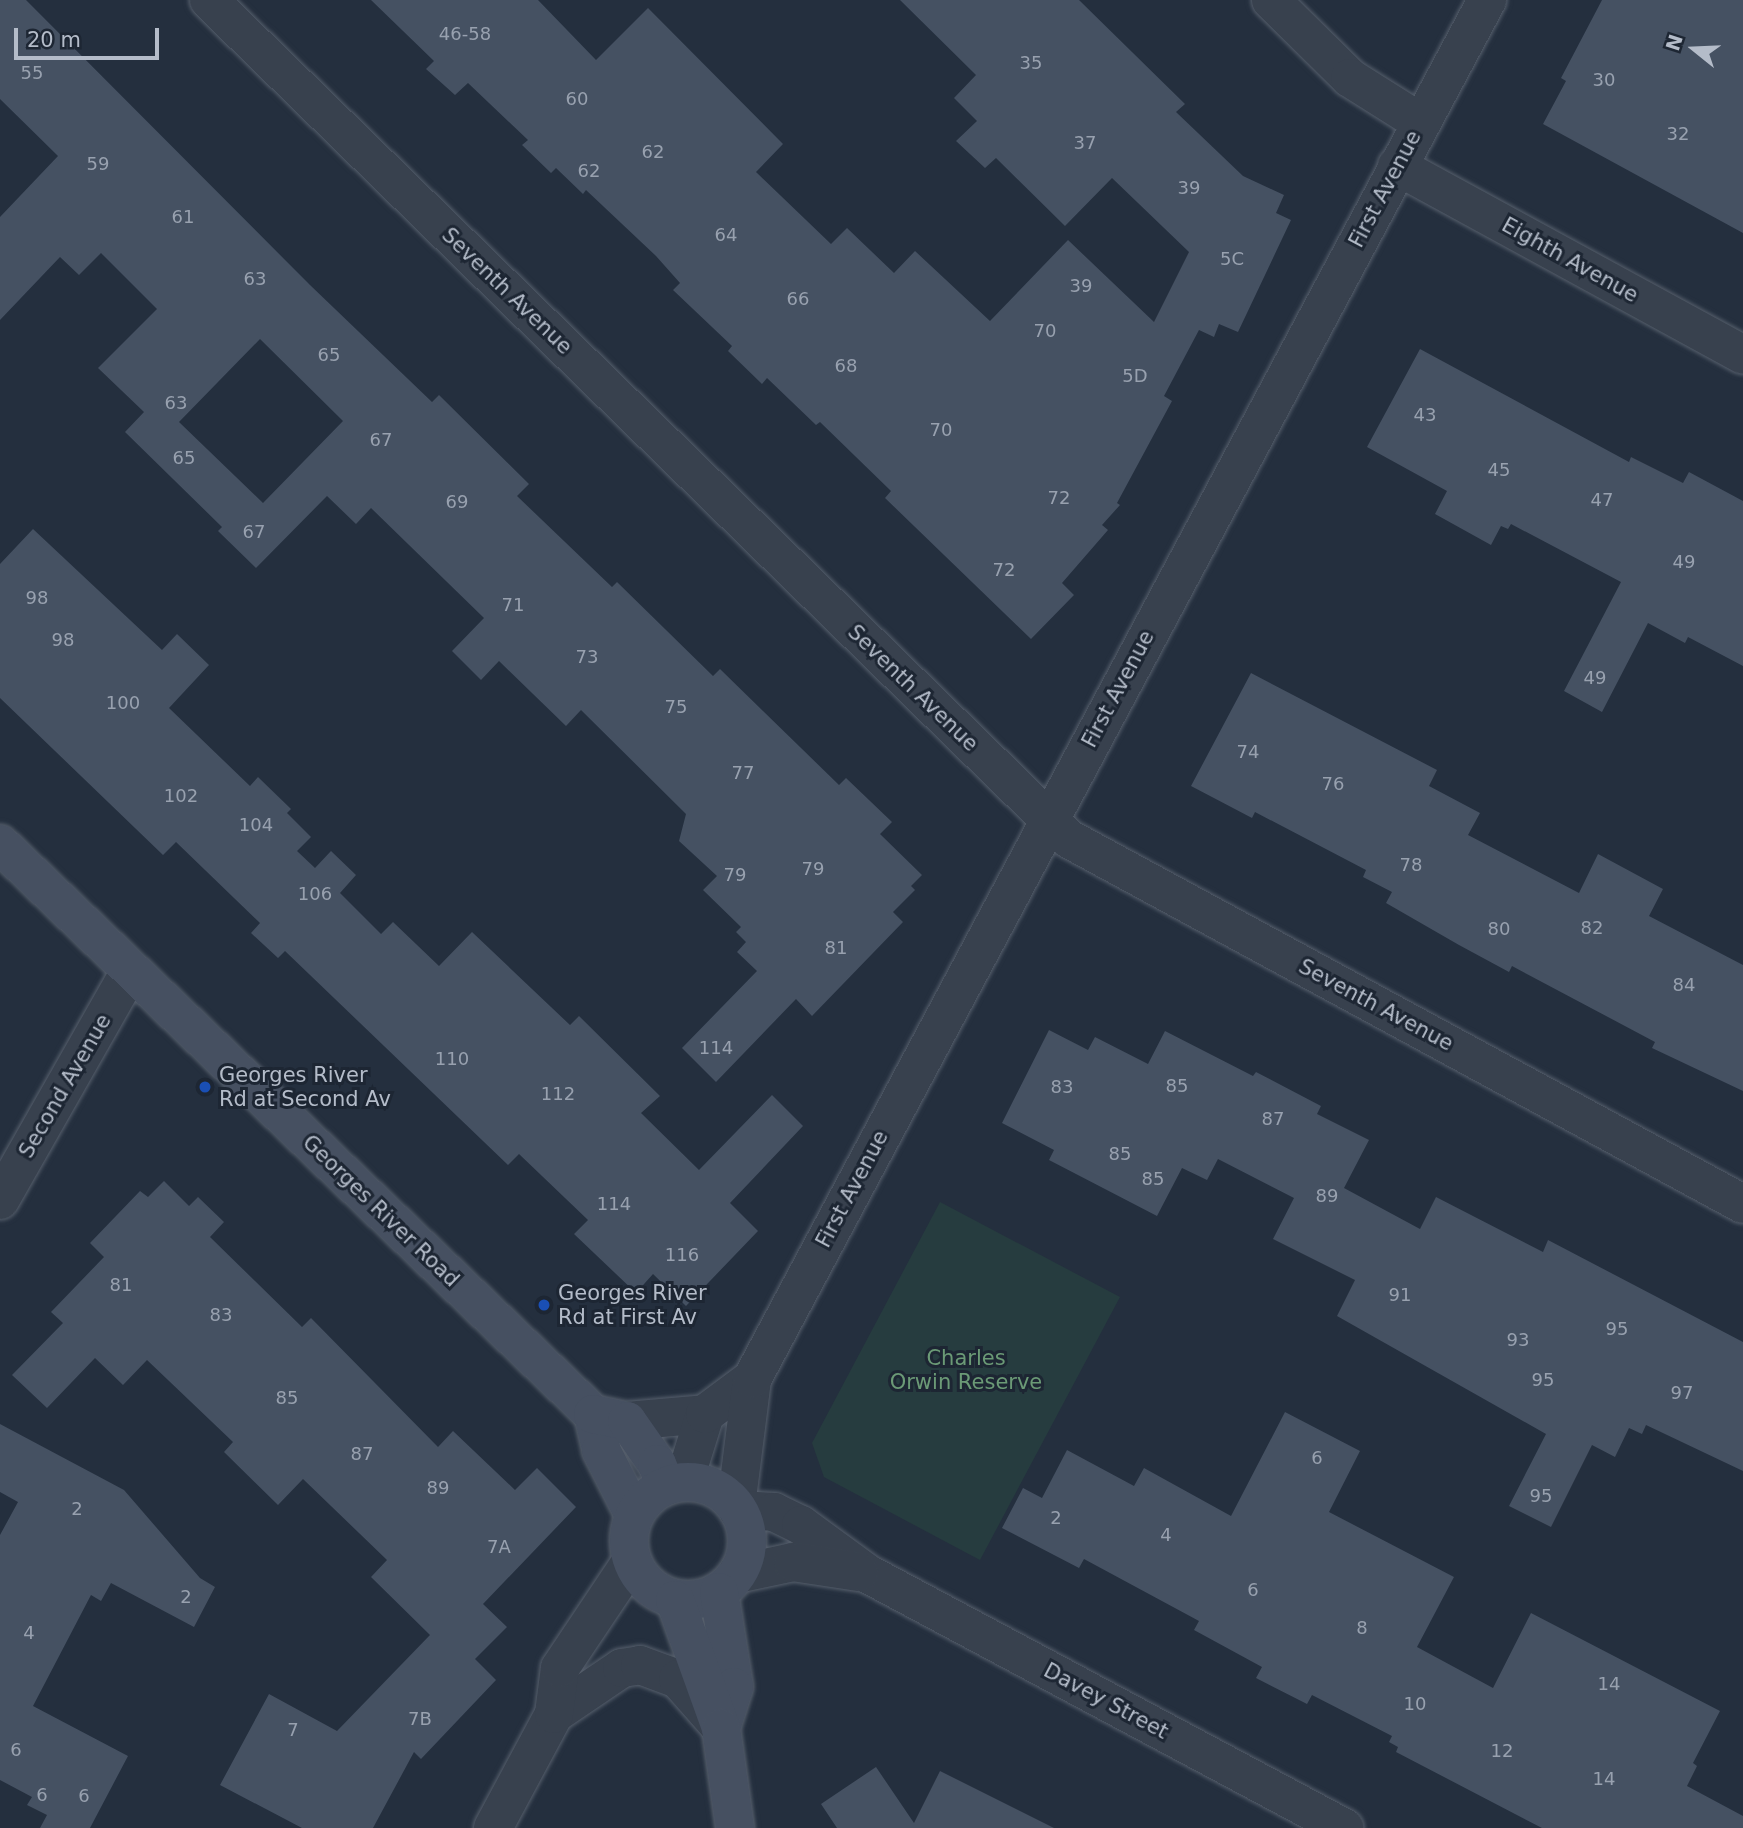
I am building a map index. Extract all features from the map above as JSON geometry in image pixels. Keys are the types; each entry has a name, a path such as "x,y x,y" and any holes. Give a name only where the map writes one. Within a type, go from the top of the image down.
{"street":[{"name":"Seventh Avenue","path":"209,0 1047,821 1069,839 1743,1204"},
{"path":"1271,0 1350,78 1420,122"},
{"name":"First Avenue","path":"737,1508 752,1379 1047,821 1487,0"},
{"name":"Eighth Avenue","path":"1397,166 1743,355"},
{"name":"Georges River Road","path":"0,844 130,971 610,1417 675,1484"},
{"name":"Second Avenue","path":"0,1200 130,971"},
{"name":"First Avenue","path":"705,1414 752,1379"},
{"path":"634,1515 601,1450 610,1417 705,1414 675,1484"},
{"path":"675,1484 714,1488 737,1508 747,1549 728,1583 705,1599 675,1600 641,1579 631,1562 628,1538 634,1515 653,1493 675,1484"},
{"name":"Davey Street","path":"737,1508 774,1512 802,1525 868,1574 1344,1828"},
{"path":"494,1828 554,1714 560,1668 631,1562"},
{"name":"Davey Street","path":"728,1583 793,1562 868,1574"},
{"path":"721,1728 734,1687 728,1583"},
{"path":"675,1600 721,1728 735,1828"},
{"path":"554,1714 622,1668 640,1665 678,1679 721,1728"}],"green space":[{"name":"Charles Orwin Reserve","path":"940,1202 1120,1297 980,1560 824,1477 812,1443"}],"building":[{"path":"0,0 26,0 310,285 432,402 439,395 529,484 517,496 612,587 617,582 713,676 720,669 839,785 846,778 892,822 880,834 922,875 911,886 915,890 893,912 903,922 812,1016 796,999 716,1082 682,1048 757,971 737,952 746,942 736,932 741,927 703,890 717,876 679,841 686,814 581,710 566,726 499,661 481,680 452,651 484,618 371,508 356,524 327,496 256,568 218,531 222,527 125,432 144,412 98,368 157,309 101,253 79,275 60,257 0,320 0,217 58,156 0,99","holes":["260,339 343,421 263,503 179,422"]},
{"path":"371,0 538,0 596,60 648,8 783,144 756,172 831,244 847,228 894,273 915,251 990,321 1068,240 1154,322 1189,252 1112,178 1065,226 996,158 985,168 956,141 977,121 954,98 976,75 900,0 1079,0 1185,104 1176,112 1243,176 1284,195 1276,213 1291,220 1238,332 1219,324 1214,337 1199,330 1164,396 1172,401 1117,503 1120,505 1102,525 1108,530 1062,583 1074,595 1031,639 885,498 891,491 820,422 816,425 767,378 762,384 728,351 732,346 673,290 680,283 656,256 586,190 583,194 556,168 551,173 522,145 528,140 468,83 455,95 426,69 434,61"},
{"path":"1602,0 1743,0 1743,233 1543,124 1566,81 1561,78"},
{"path":"1420,349 1629,462 1631,457 1683,483 1689,472 1743,501 1743,666 1688,637 1685,643 1648,623 1602,712 1564,691 1621,582 1511,524 1508,529 1501,526 1491,545 1435,514 1447,491 1367,447"},
{"path":"33,529 162,650 177,634 209,665 169,708 250,786 258,777 291,809 287,813 311,837 297,851 315,868 331,851 356,875 340,893 381,934 393,922 439,966 472,932 570,1025 579,1016 660,1096 641,1113 699,1170 772,1095 803,1126 730,1203 758,1231 686,1306 653,1274 636,1293 574,1234 588,1220 519,1154 508,1165 285,951 278,958 251,933 260,923 176,842 163,855 0,698 0,564"},
{"path":"1251,673 1437,770 1429,786 1480,813 1468,835 1579,893 1598,854 1663,889 1649,916 1743,965 1743,1091 1652,1048 1655,1042 1512,966 1509,972 1386,903 1392,892 1363,877 1366,870 1255,812 1252,818 1191,786"},
{"path":"1049,1030 1088,1050 1095,1037 1148,1064 1165,1031 1253,1076 1256,1072 1321,1106 1317,1114 1369,1140 1344,1188 1420,1229 1436,1197 1543,1252 1548,1240 1743,1342 1743,1471 1646,1425 1642,1434 1629,1428 1615,1457 1592,1445 1551,1527 1509,1506 1546,1434 1337,1316 1355,1280 1273,1239 1294,1198 1218,1159 1207,1180 1182,1168 1157,1216 1049,1160 1054,1150 1002,1123"},
{"path":"164,1181 189,1206 198,1197 224,1222 210,1237 302,1327 311,1318 438,1447 453,1431 515,1490 537,1468 576,1507 483,1604 507,1627 475,1659 496,1680 421,1759 414,1752 373,1828 302,1828 220,1785 269,1694 337,1731 430,1635 371,1577 387,1560 303,1479 278,1505 224,1452 233,1442 147,1360 123,1385 95,1358 47,1408 12,1375 63,1323 51,1312 104,1257 90,1243 140,1191 148,1197"},
{"path":"1285,1412 1360,1451 1329,1512 1454,1577 1417,1647 1493,1688 1531,1613 1720,1711 1693,1763 1697,1766 1687,1786 1743,1816 1743,1828 1542,1828 1396,1752 1398,1747 1389,1742 1392,1736 1312,1695 1307,1704 1256,1678 1262,1667 1194,1630 1199,1621 1084,1559 1079,1568 1002,1528 1023,1488 1042,1498 1067,1450 1134,1486 1144,1468 1231,1516"},
{"path":"0,1424 124,1490 200,1578 215,1587 194,1627 111,1583 101,1601 91,1595 33,1706 128,1756 90,1828 40,1828 47,1815 27,1805 32,1797 0,1780 0,1535 18,1502 0,1492"},
{"path":"876,1767 914,1823 940,1771 1054,1828 837,1828 821,1804"}],"place":[{"name":"Georges River Rd at Second Av","path":"205,1087"},
{"name":"Georges River Rd at First Av","path":"544,1305"}]}
